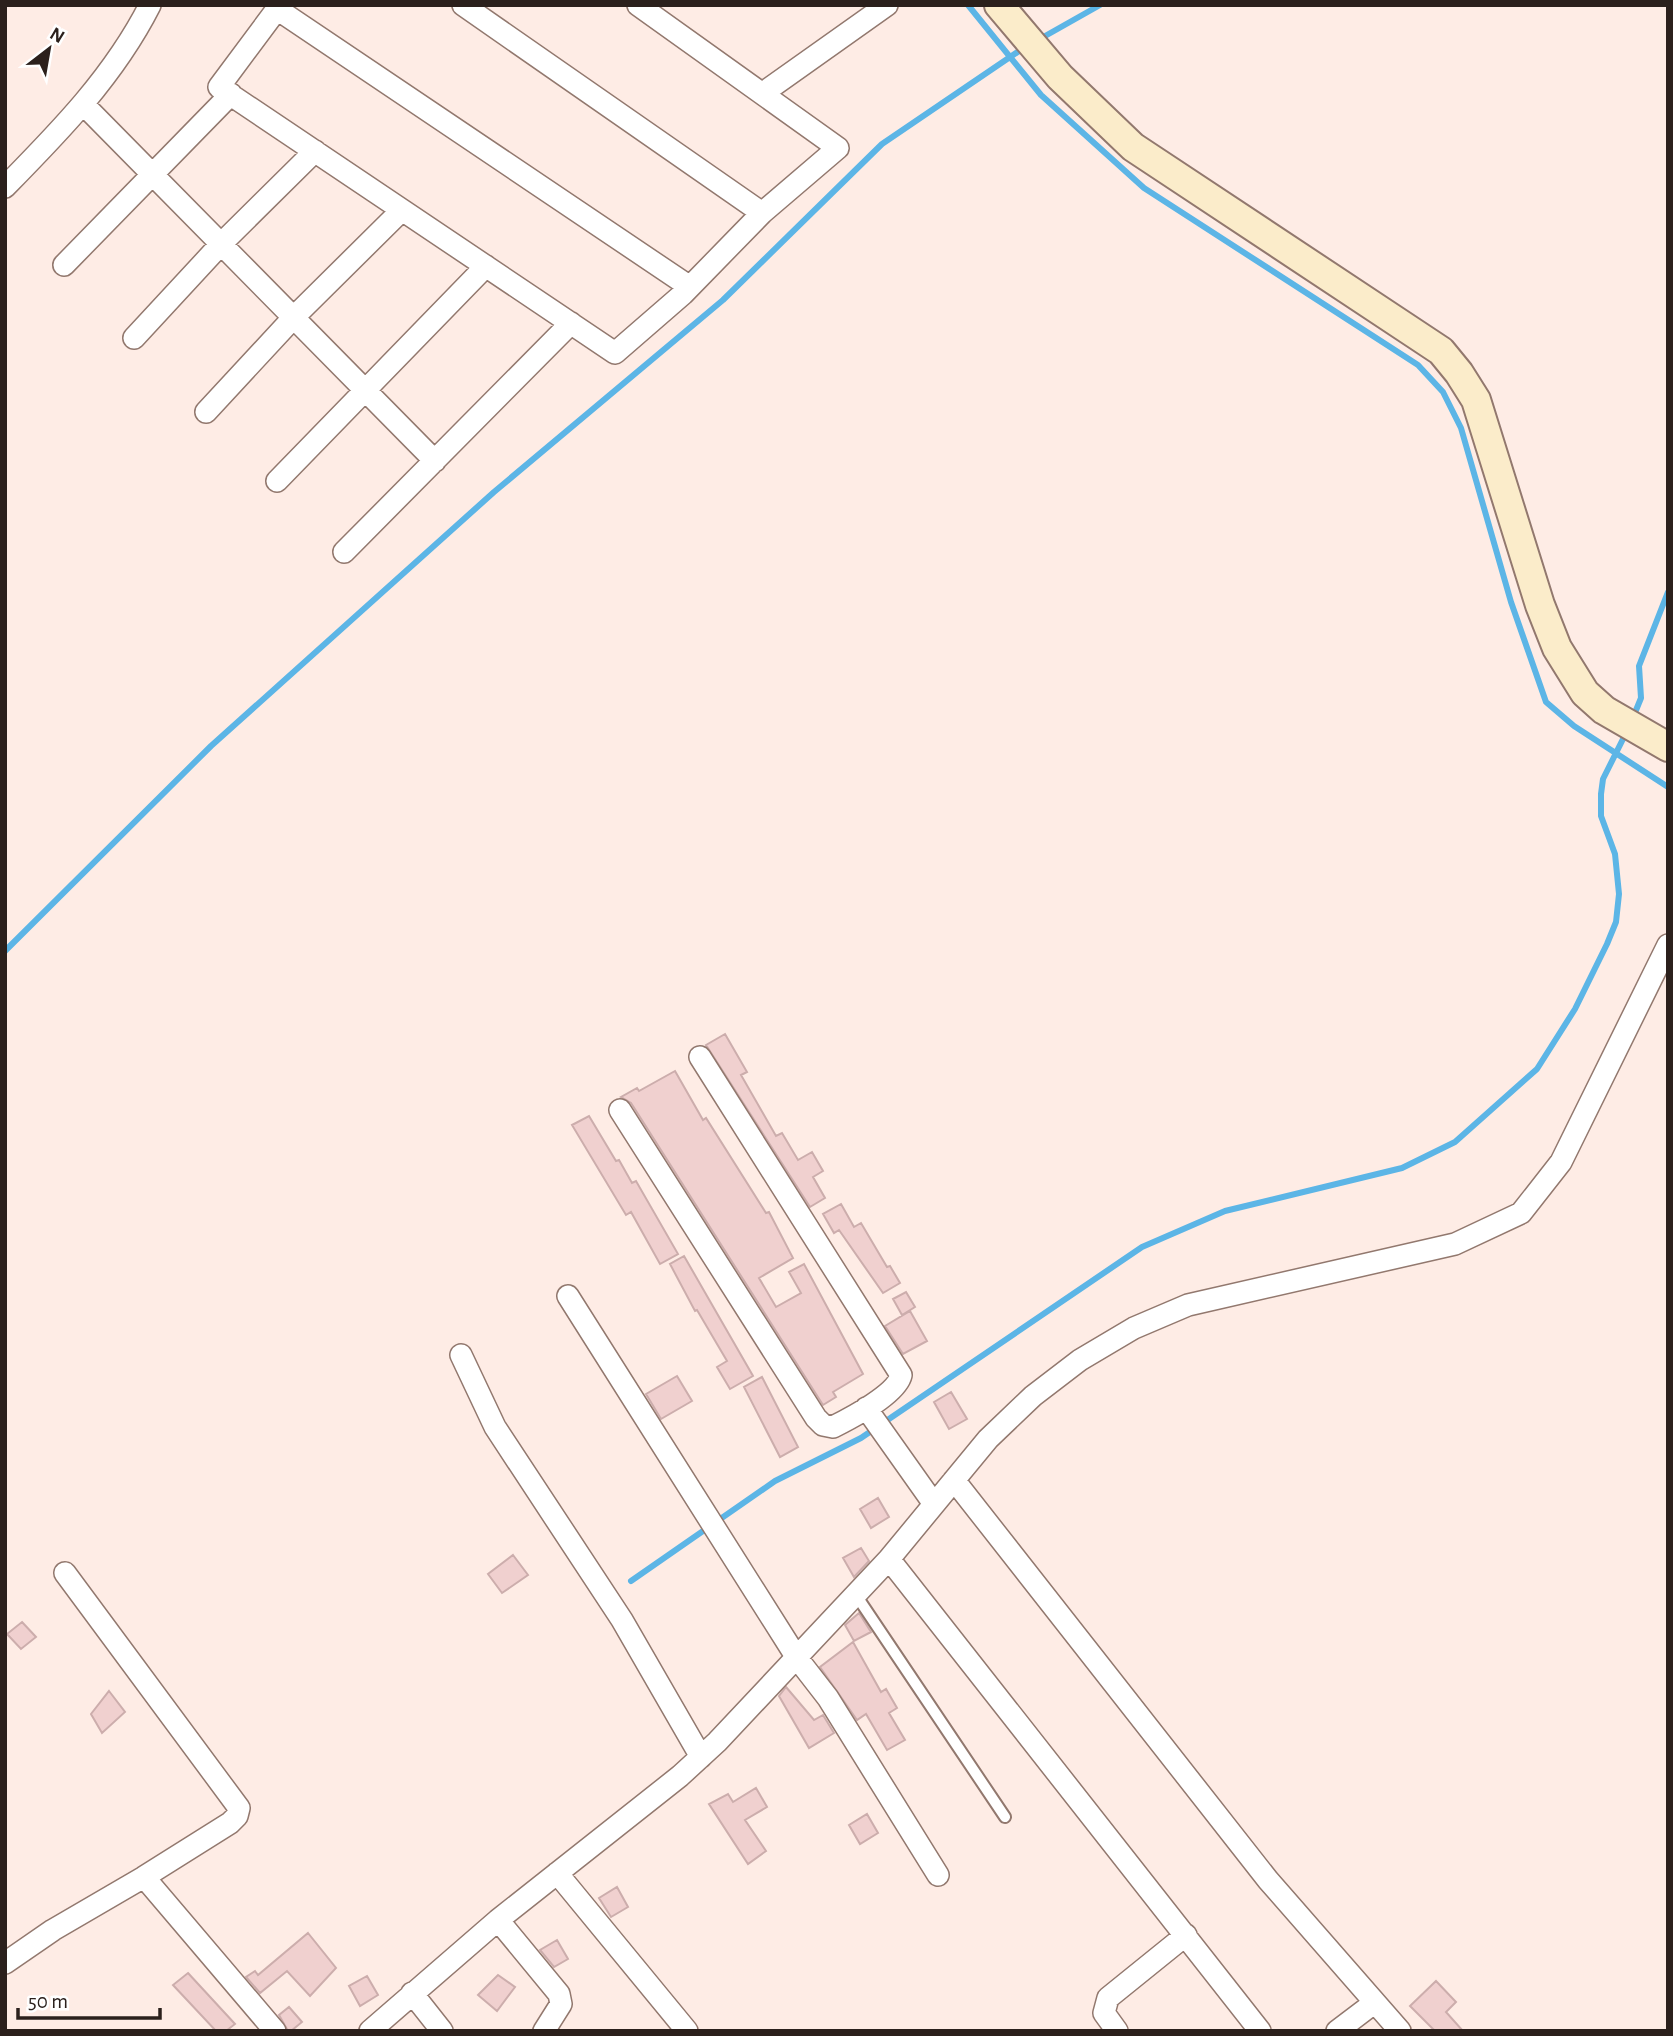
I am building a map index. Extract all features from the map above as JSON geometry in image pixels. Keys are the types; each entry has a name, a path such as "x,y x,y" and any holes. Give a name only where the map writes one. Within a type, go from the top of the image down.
{"street":[{"path":"5,187 83,104 118,60 150,5"},
{"path":"463,5 762,213"},
{"path":"638,5 838,148 762,213 690,287 615,353 219,87 278,7 690,287"},
{"path":"763,93 887,5"},
{"path":"999,5 1031,45 1133,147 1441,351 1476,400 1540,605 1557,648 1585,693 1630,727 1668,747"},
{"path":"64,265 231,94"},
{"path":"83,104 435,461"},
{"path":"134,338 221,244 315,151"},
{"path":"206,412 294,317 402,210"},
{"path":"278,481 486,266"},
{"path":"344,552 570,323"},
{"path":"370,2031 498,1920 701,1757 889,1559 988,1439 1033,1396 1080,1360 1134,1328 1188,1305 1455,1244 1521,1213 1561,1162 1668,945"},
{"path":"620,1110 816,1418 823,1425 833,1427 866,1408 894,1388 901,1375 700,1057"},
{"path":"568,1296 797,1658 828,1698 938,1875"},
{"path":"461,1355 495,1427 622,1620 701,1757"},
{"path":"866,1408 934,1504"},
{"path":"954,1480 1268,1880 1400,2031"},
{"path":"889,1559 1260,2031"},
{"path":"5,1963 53,1930 145,1877 230,1823 237,1816 239,1808 65,1573"},
{"path":"557,1873 687,2031"},
{"path":"145,1877 275,2031"},
{"path":"498,1920 559,1994 561,2004 544,2031"},
{"path":"1117,2031 1104,2012 1108,1997 1186,1936"},
{"path":"412,1993 442,2031"},
{"path":"1337,2031 1374,2003"}],"lane":[{"path":"856,1595 1005,1817"}],"building":[{"path":"725,1034 747,1072 741,1075 776,1136 782,1133 798,1160 812,1152 823,1171 813,1177 825,1198 810,1207 706,1045"},
{"path":"675,1071 703,1120 706,1118 766,1213 769,1212 793,1258 759,1278 776,1307 801,1293 789,1272 804,1264 863,1374 833,1392 836,1397 823,1405 631,1103 621,1097 637,1088 639,1091"},
{"path":"589,1116 616,1161 619,1160 632,1183 636,1181 678,1254 660,1264 631,1212 626,1215 572,1125"},
{"path":"841,1204 854,1227 861,1223 887,1267 890,1266 900,1283 883,1293 839,1230 834,1233 823,1214"},
{"path":"684,1256 753,1376 730,1389 717,1367 727,1361 697,1310 695,1311 670,1264"},
{"path":"906,1292 915,1307 902,1315 893,1299"},
{"path":"910,1311 927,1341 903,1354 885,1326"},
{"path":"677,1376 692,1401 661,1419 646,1394"},
{"path":"762,1377 798,1447 780,1457 744,1387"},
{"path":"951,1392 967,1419 949,1429 934,1402"},
{"path":"878,1498 889,1517 871,1528 860,1509"},
{"path":"861,1548 869,1561 854,1577 843,1558"},
{"path":"513,1555 528,1575 502,1593 488,1574"},
{"path":"859,1613 871,1632 854,1641 845,1625"},
{"path":"22,1622 36,1637 21,1649 7,1634"},
{"path":"853,1642 881,1692 886,1689 897,1708 889,1713 905,1740 887,1750 866,1714 857,1720 820,1667"},
{"path":"786,1687 814,1720 823,1715 834,1733 809,1748 779,1696"},
{"path":"109,1691 125,1712 102,1733 91,1714"},
{"path":"756,1788 767,1807 745,1820 766,1851 748,1864 709,1804 728,1794 733,1802"},
{"path":"867,1814 878,1833 860,1844 849,1825"},
{"path":"617,1887 628,1907 611,1917 599,1898"},
{"path":"308,1933 336,1968 310,1996 287,1971 260,1993 246,1977 255,1971 258,1975"},
{"path":"557,1940 568,1959 554,1967 540,1950"},
{"path":"188,1973 235,2024 226,2031 216,2031 173,1985"},
{"path":"498,1975 515,1987 497,2011 478,1995"},
{"path":"367,1976 378,1995 360,2006 349,1986"},
{"path":"1436,1981 1456,2002 1446,2012 1463,2031 1435,2031 1410,2006"},
{"path":"289,2007 302,2022 291,2031 288,2031 279,2015"}],"waterway":[{"path":"968,5 1041,95 1144,188 1418,365 1443,392 1461,428 1511,602 1546,702 1574,726 1668,787"},
{"path":"1038,40 1100,5"},
{"path":"5,951 211,746 494,492 723,300 882,144 1025,47"},
{"path":"1632,720 1641,698 1639,666 1668,592"},
{"path":"631,1581 775,1481 861,1438 1142,1247 1225,1211 1402,1168 1455,1142 1537,1069 1575,1009 1607,944 1616,922 1619,894 1615,854 1601,816 1601,794 1603,779 1626,733"}]}
